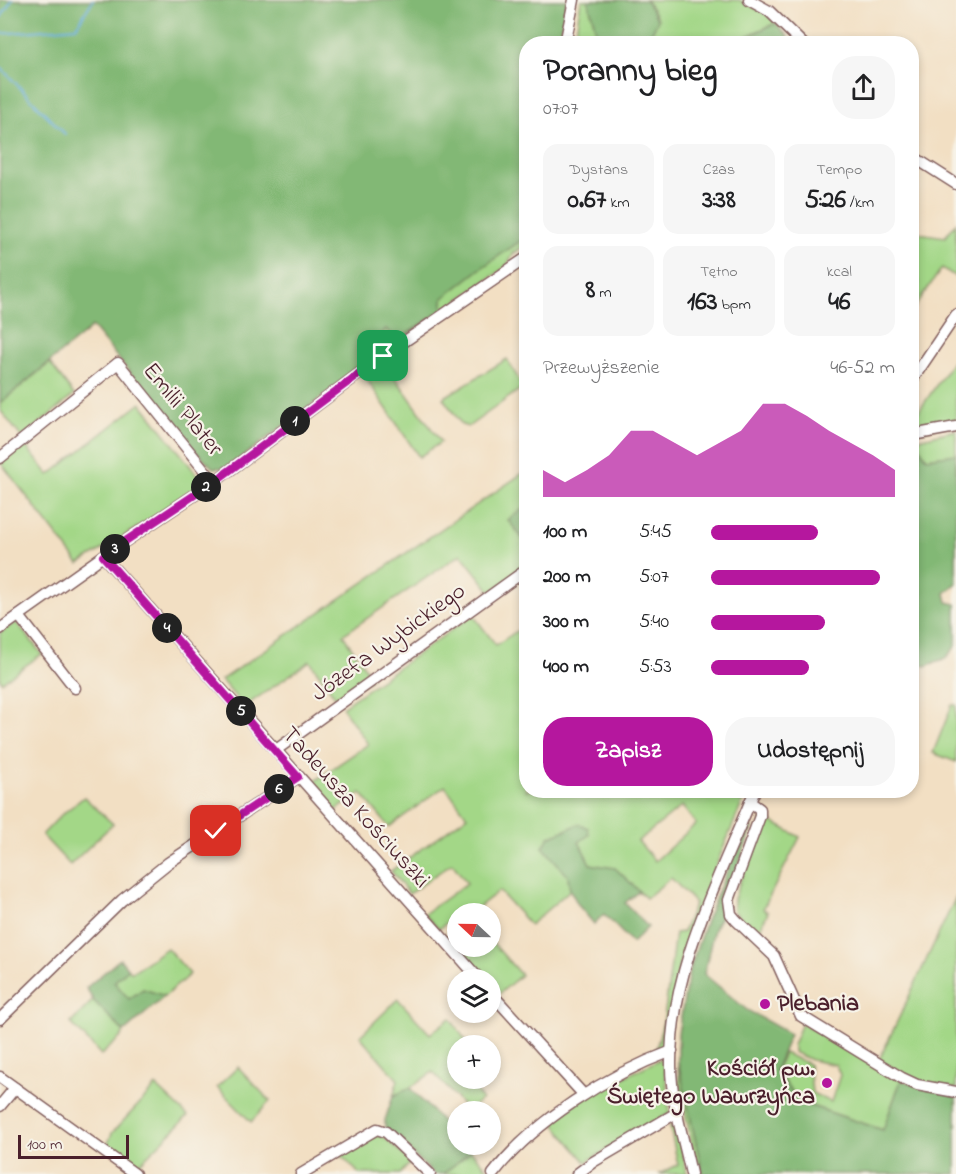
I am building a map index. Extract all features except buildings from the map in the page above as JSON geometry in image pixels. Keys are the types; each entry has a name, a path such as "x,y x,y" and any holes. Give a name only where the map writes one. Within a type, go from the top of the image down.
{"street":[{"path":"567,36 574,0"},
{"path":"749,0 769,11 795,36"},
{"path":"919,160 956,184"},
{"path":"0,629 103,556 214,482 376,361 519,263"},
{"path":"919,370 956,315"},
{"name":"Emilii Plater","path":"0,458 118,363 214,482"},
{"path":"919,434 956,427"},
{"name":"Tadeusza Kościuszki","path":"103,556 470,969"},
{"name":"Józefa Wybickiego","path":"276,750 519,575"},
{"path":"19,616 75,688"},
{"path":"0,1019 122,900 168,863 298,777"},
{"path":"692,1174 672,1084 676,1008 690,949 708,900 752,798"},
{"path":"750,802 760,809 760,816 729,900 729,908 736,920 774,956 801,1016 902,1078 917,1085 956,1092"},
{"path":"501,1004 583,1094"},
{"path":"493,1174 529,1136 583,1094 672,1051"},
{"path":"0,1077 135,1174"},
{"path":"0,1106 15,1088"},
{"path":"577,1174 593,1162 678,1113"},
{"path":"301,1174 377,1129 386,1132 430,1174"}],"green space":[{"path":"0,0 567,0 560,36 519,36 519,242 443,298 443,310 396,341 386,329 361,356 368,363 227,468 213,468 192,447 92,327 0,403"},
{"path":"581,0 588,0 597,36 575,36"},
{"path":"588,0 646,0 658,20 650,36 597,36"},
{"path":"646,0 739,0 764,12 776,23 747,36 650,36 658,19"},
{"path":"776,23 788,36 748,36"},
{"path":"956,223 956,277 942,268 919,301 919,233 945,237"},
{"path":"519,242 519,250 513,254 506,267 368,363 361,356 386,329 442,310 443,298"},
{"path":"955,358 956,423 919,431 919,411"},
{"path":"507,359 519,380 519,390 468,427 462,425 443,398"},
{"path":"50,363 74,395 22,438 0,410 0,403"},
{"path":"385,363 441,442 419,457 366,378"},
{"path":"141,403 202,481 201,488 79,564 1,463 25,445 49,475"},
{"path":"956,430 956,454 927,458 919,447 919,439"},
{"path":"919,447 927,458 956,454 956,584 945,593 947,602 956,604 956,646 946,658 926,666 919,664"},
{"path":"519,476 519,512 509,520 519,534 519,571 491,592 461,554 343,635 372,678 338,701 310,661 244,707 221,680"},
{"path":"519,512 519,534 508,520"},
{"path":"473,615 496,645 519,630 519,798 732,798 743,801 702,899 680,960 666,1048 655,1053 664,1019 675,933 683,932 695,903 671,878 646,898 615,869 590,864 579,842 579,824 568,876 570,890 530,925 499,891 484,903 447,903 447,922 439,929 424,914 467,883 452,863 409,894 391,871 467,816 445,786 389,827 361,793 335,811 312,783 368,744 342,707","holes":["682,806 696,824 655,861 638,841"]},
{"path":"16,622 42,654 2,682 0,679 0,633"},
{"path":"952,705 956,705 956,762 933,753"},
{"path":"84,797 113,824 70,865 42,835 60,816"},
{"path":"763,817 800,837 763,909 768,912 759,931 780,951 777,957 734,911 734,899"},
{"path":"747,823 752,828 726,898 724,911 714,929 704,974 747,1010 790,1034 775,1071 802,1103 883,1130 901,1080 956,1097 956,1174 703,1174 678,1062 678,1033 689,972 705,923"},
{"path":"579,824 588,828 589,835 579,842 590,864 615,868 639,891 625,903 648,927 632,943 604,914 594,924 579,906 570,890 568,876 543,847 549,837"},
{"path":"956,897 956,1089 918,1082 879,1060"},
{"path":"167,948 190,974 165,996 143,989 129,999 114,982 128,969 132,972"},
{"path":"501,952 521,975 501,992 501,969 477,969 465,957 501,957"},
{"path":"120,959 128,969 114,982 129,999 143,989 165,996 124,1032 93,1000 86,988"},
{"path":"398,999 430,1034 447,1020 447,1023 454,1023 462,1035 447,1035 447,1088 433,1072 410,1088 393,1096 398,1080 360,1036"},
{"path":"93,1000 124,1032 101,1055 71,1023"},
{"path":"802,1023 901,1080 883,1130 802,1103 775,1072 784,1053 809,1064 812,1093 831,1102 840,1075 836,1065 811,1060 793,1052 793,1045"},
{"path":"660,1059 664,1061 670,1113 586,1162 552,1121 584,1097"},
{"path":"678,1062 703,1174 698,1174 679,1084"},
{"path":"238,1067 270,1101 251,1122 217,1087"},
{"path":"156,1086 188,1116 136,1167 107,1146 112,1133"},
{"path":"410,1088 447,1127 447,1155 466,1155 443,1174 434,1174 385,1129 385,1120 393,1096"},
{"path":"448,1089 474,1089 482,1099 480,1101 459,1101"},
{"path":"670,1126 677,1126 687,1174 659,1174 678,1165"},
{"path":"378,1134 411,1162 400,1174 360,1174 340,1155"},
{"path":"466,1155 475,1155 489,1170 486,1174 443,1174"}],"waterway":[{"path":"0,19 12,0"},
{"path":"0,34 76,27 93,0"},
{"path":"0,67 65,134"}],"place":[{"name":"Plebania","path":"765,1004"},
{"name":"Kościół pw. Świętego Wawrzyńca","path":"827,1083"}],"route":[{"path":"216,831 298,777 103,556 214,482 383,356"}]}
